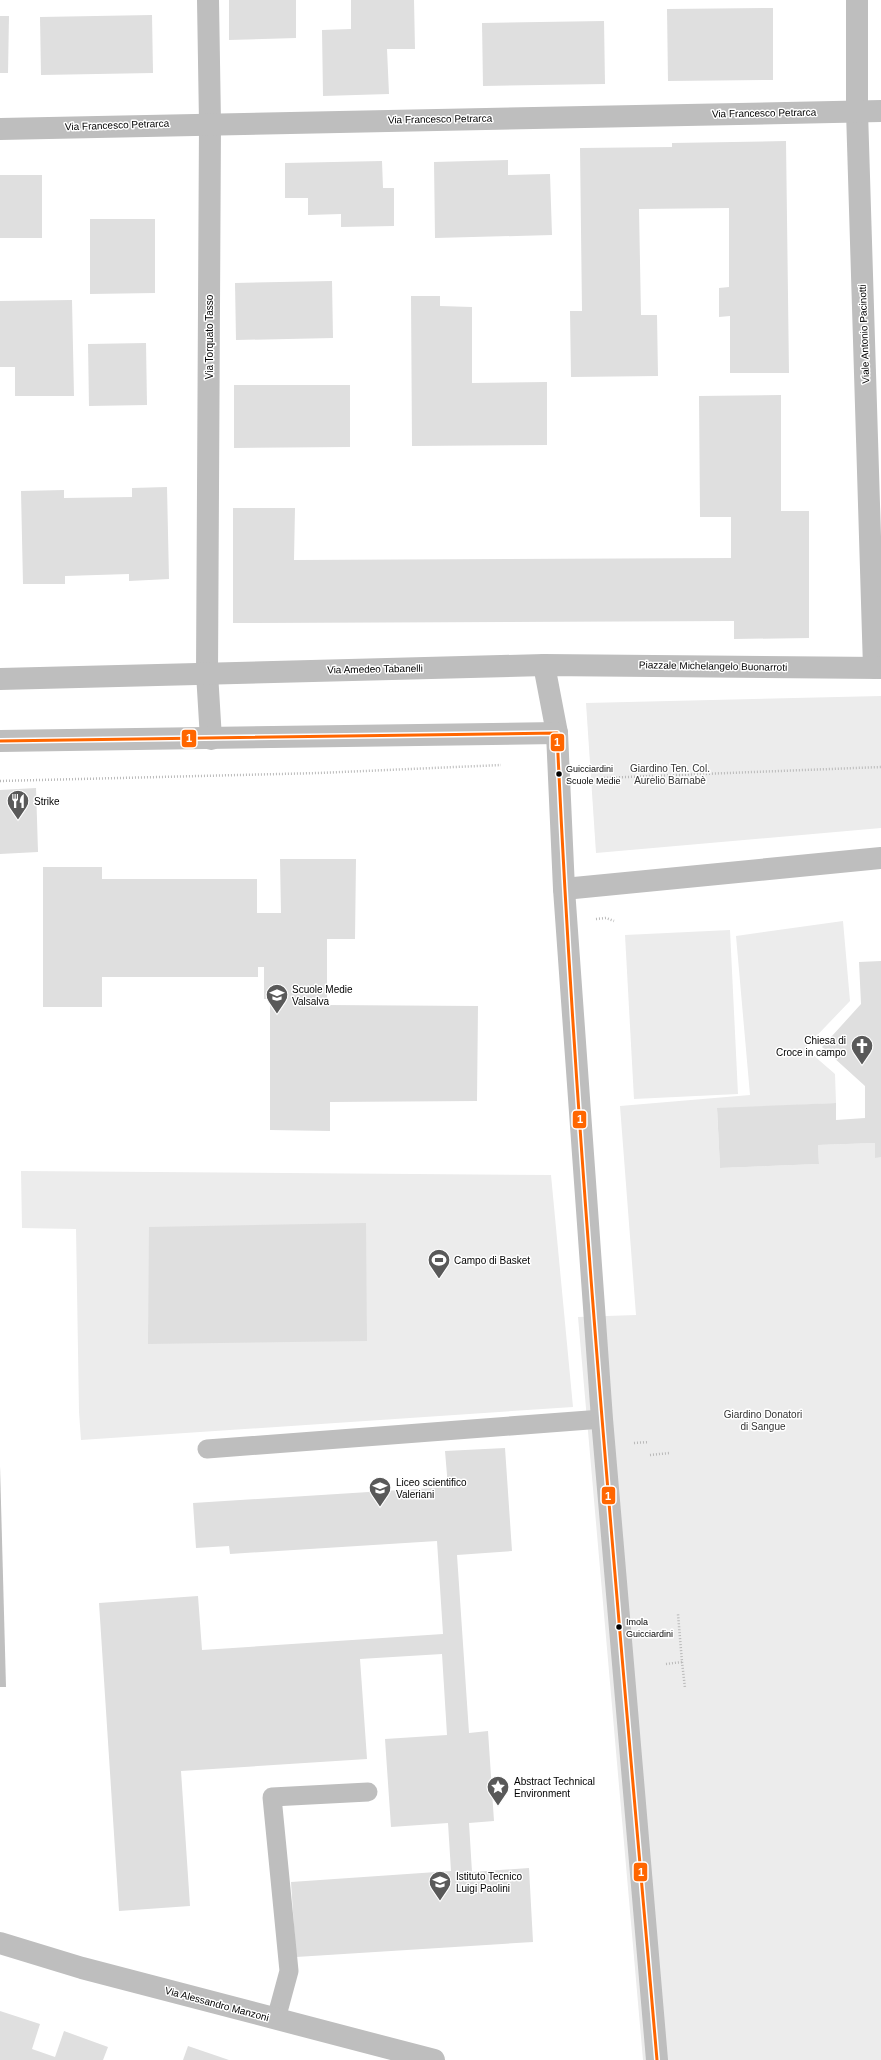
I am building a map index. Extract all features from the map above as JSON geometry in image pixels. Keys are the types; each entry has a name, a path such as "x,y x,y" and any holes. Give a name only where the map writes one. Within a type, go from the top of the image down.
{"street":[{"name":"Via Torquato Tasso","path":"207,674 210,123 208,0"},
{"name":"Viale Antonio Pacinotti","path":"857,0 857,111 874,458 878,668"},
{"name":"Via Francesco Petrarca","path":"0,128 881,111"},
{"name":"Via Amedeo Tabanelli","path":"0,679 544,665"},
{"path":"544,665 557,733 564,889 602,1419 657,2060"},
{"name":"Piazzale Michelangelo Buonarroti","path":"544,665 878,668"},
{"path":"207,674 211,739"},
{"path":"0,742 557,733"},
{"path":"564,889 881,858"},
{"name":"Via Alessandro Manzoni","path":"0,1943 82,1968 276,2019 389,2054 434,2060"}],"lane":[{"path":"207,1449 602,1419"},
{"path":"276,2019 289,1971 272,1797 368,1792"}],"path":[{"path":"0,781 319,773 507,765"},
{"path":"601,778 881,767"},
{"path":"650,1455 670,1453"},
{"path":"678,1614 685,1688"},
{"path":"666,1664 682,1662"}],"green space":[{"name":"Giardino Ten. Col. Aurelio Barnabè","path":"881,696 881,828 596,853 586,703"},
{"name":"Giardino Donatori di Sangue","path":"843,921 850,1001 805,1048 835,1074 836,1103 717,1109 720,1168 819,1164 818,1145 875,1143 875,1157 881,1157 881,2060 643,2060 578,1317 636,1315 620,1106 750,1095 736,936"},
{"path":"730,930 738,1094 634,1099 625,935"},
{"path":"21,1171 551,1175 573,1407 81,1440 79,1412 76,1229 22,1228"}],"shaded area":[{"path":"0,1466 6,1687 0,1687"}],"building":[{"path":"229,0 296,0 296,38 229,40"},
{"path":"351,0 414,0 415,49 387,49 389,94 323,96 322,30 351,29"},
{"path":"773,8 773,80 668,81 667,9"},
{"path":"152,15 153,73 41,75 40,17"},
{"path":"0,16 9,16 8,73 0,73"},
{"path":"604,21 605,84 483,86 482,23"},
{"path":"786,141 789,373 730,373 730,316 719,317 719,288 729,287 729,208 639,209 641,315 657,315 658,376 571,377 570,311 582,311 580,148 672,147 672,143"},
{"path":"508,160 508,175 550,174 552,235 435,238 434,162"},
{"path":"382,161 383,188 394,188 394,226 341,227 341,214 308,215 308,198 285,198 285,163"},
{"path":"0,175 42,175 42,238 0,238"},
{"path":"90,219 155,219 155,293 90,294"},
{"path":"332,281 333,338 236,340 235,283"},
{"path":"411,296 440,296 440,306 472,307 472,383 547,382 547,445 412,446"},
{"path":"72,300 74,396 15,396 15,367 0,367 0,301"},
{"path":"146,343 147,405 89,406 88,344"},
{"path":"234,385 350,385 350,447 234,448"},
{"path":"781,395 781,511 809,511 809,638 734,639 734,621 233,623 233,508 295,508 294,560 731,558 731,517 700,517 699,396"},
{"path":"167,487 169,579 129,581 129,574 65,576 65,584 23,584 21,491 64,490 64,498 132,497 132,488"},
{"name":"Strike","path":"36,788 38,852 0,854 0,790"},
{"path":"280,859 356,859 355,939 327,939 327,1005 478,1006 477,1101 330,1102 330,1131 270,1130 270,999 264,999 264,967 258,967 258,977 102,977 102,1007 43,1007 43,867 102,867 102,879 257,879 257,913 281,913"},
{"name":"Chiesa di Croce in campo","path":"881,961 881,1157 875,1158 875,1143 818,1145 819,1164 720,1168 717,1108 836,1103 836,1120 865,1118 865,1086 822,1047 861,1004 859,962"},
{"path":"366,1223 367,1341 148,1344 149,1227"},
{"path":"505,1448 512,1551 457,1555 469,1733 488,1731 494,1821 469,1823 472,1872 529,1868 533,1942 296,1957 291,1882 451,1871 448,1823 391,1827 385,1739 447,1735 442,1654 360,1659 367,1759 181,1771 190,1906 119,1911 99,1603 198,1596 202,1650 443,1634 437,1541 230,1554 229,1546 196,1548 193,1503 448,1487 445,1451"},
{"path":"0,2011 40,2024 32,2049 55,2057 64,2031 108,2047 103,2060 0,2060"},
{"path":"188,2046 229,2060 183,2060"}],"transit line":[{"name":"1","path":"0,741 557,733 565,899 587,1231 657,2060"}],"place":[{"name":"Guicciardini Scuole Medie","path":"559,774"},
{"name":"Strike","path":"18,820"},
{"name":"Scuole Medie Valsalva","path":"277,1014"},
{"name":"Chiesa di Croce in campo","path":"862,1066"},
{"name":"Campo di Basket","path":"439,1280"},
{"name":"Liceo scientifico Valeriani","path":"380,1508"},
{"name":"Imola Guicciardini","path":"619,1627"},
{"name":"Abstract Technical Environment","path":"498,1806"},
{"name":"Istituto Tecnico Luigi Paolini","path":"440,1902"}]}
